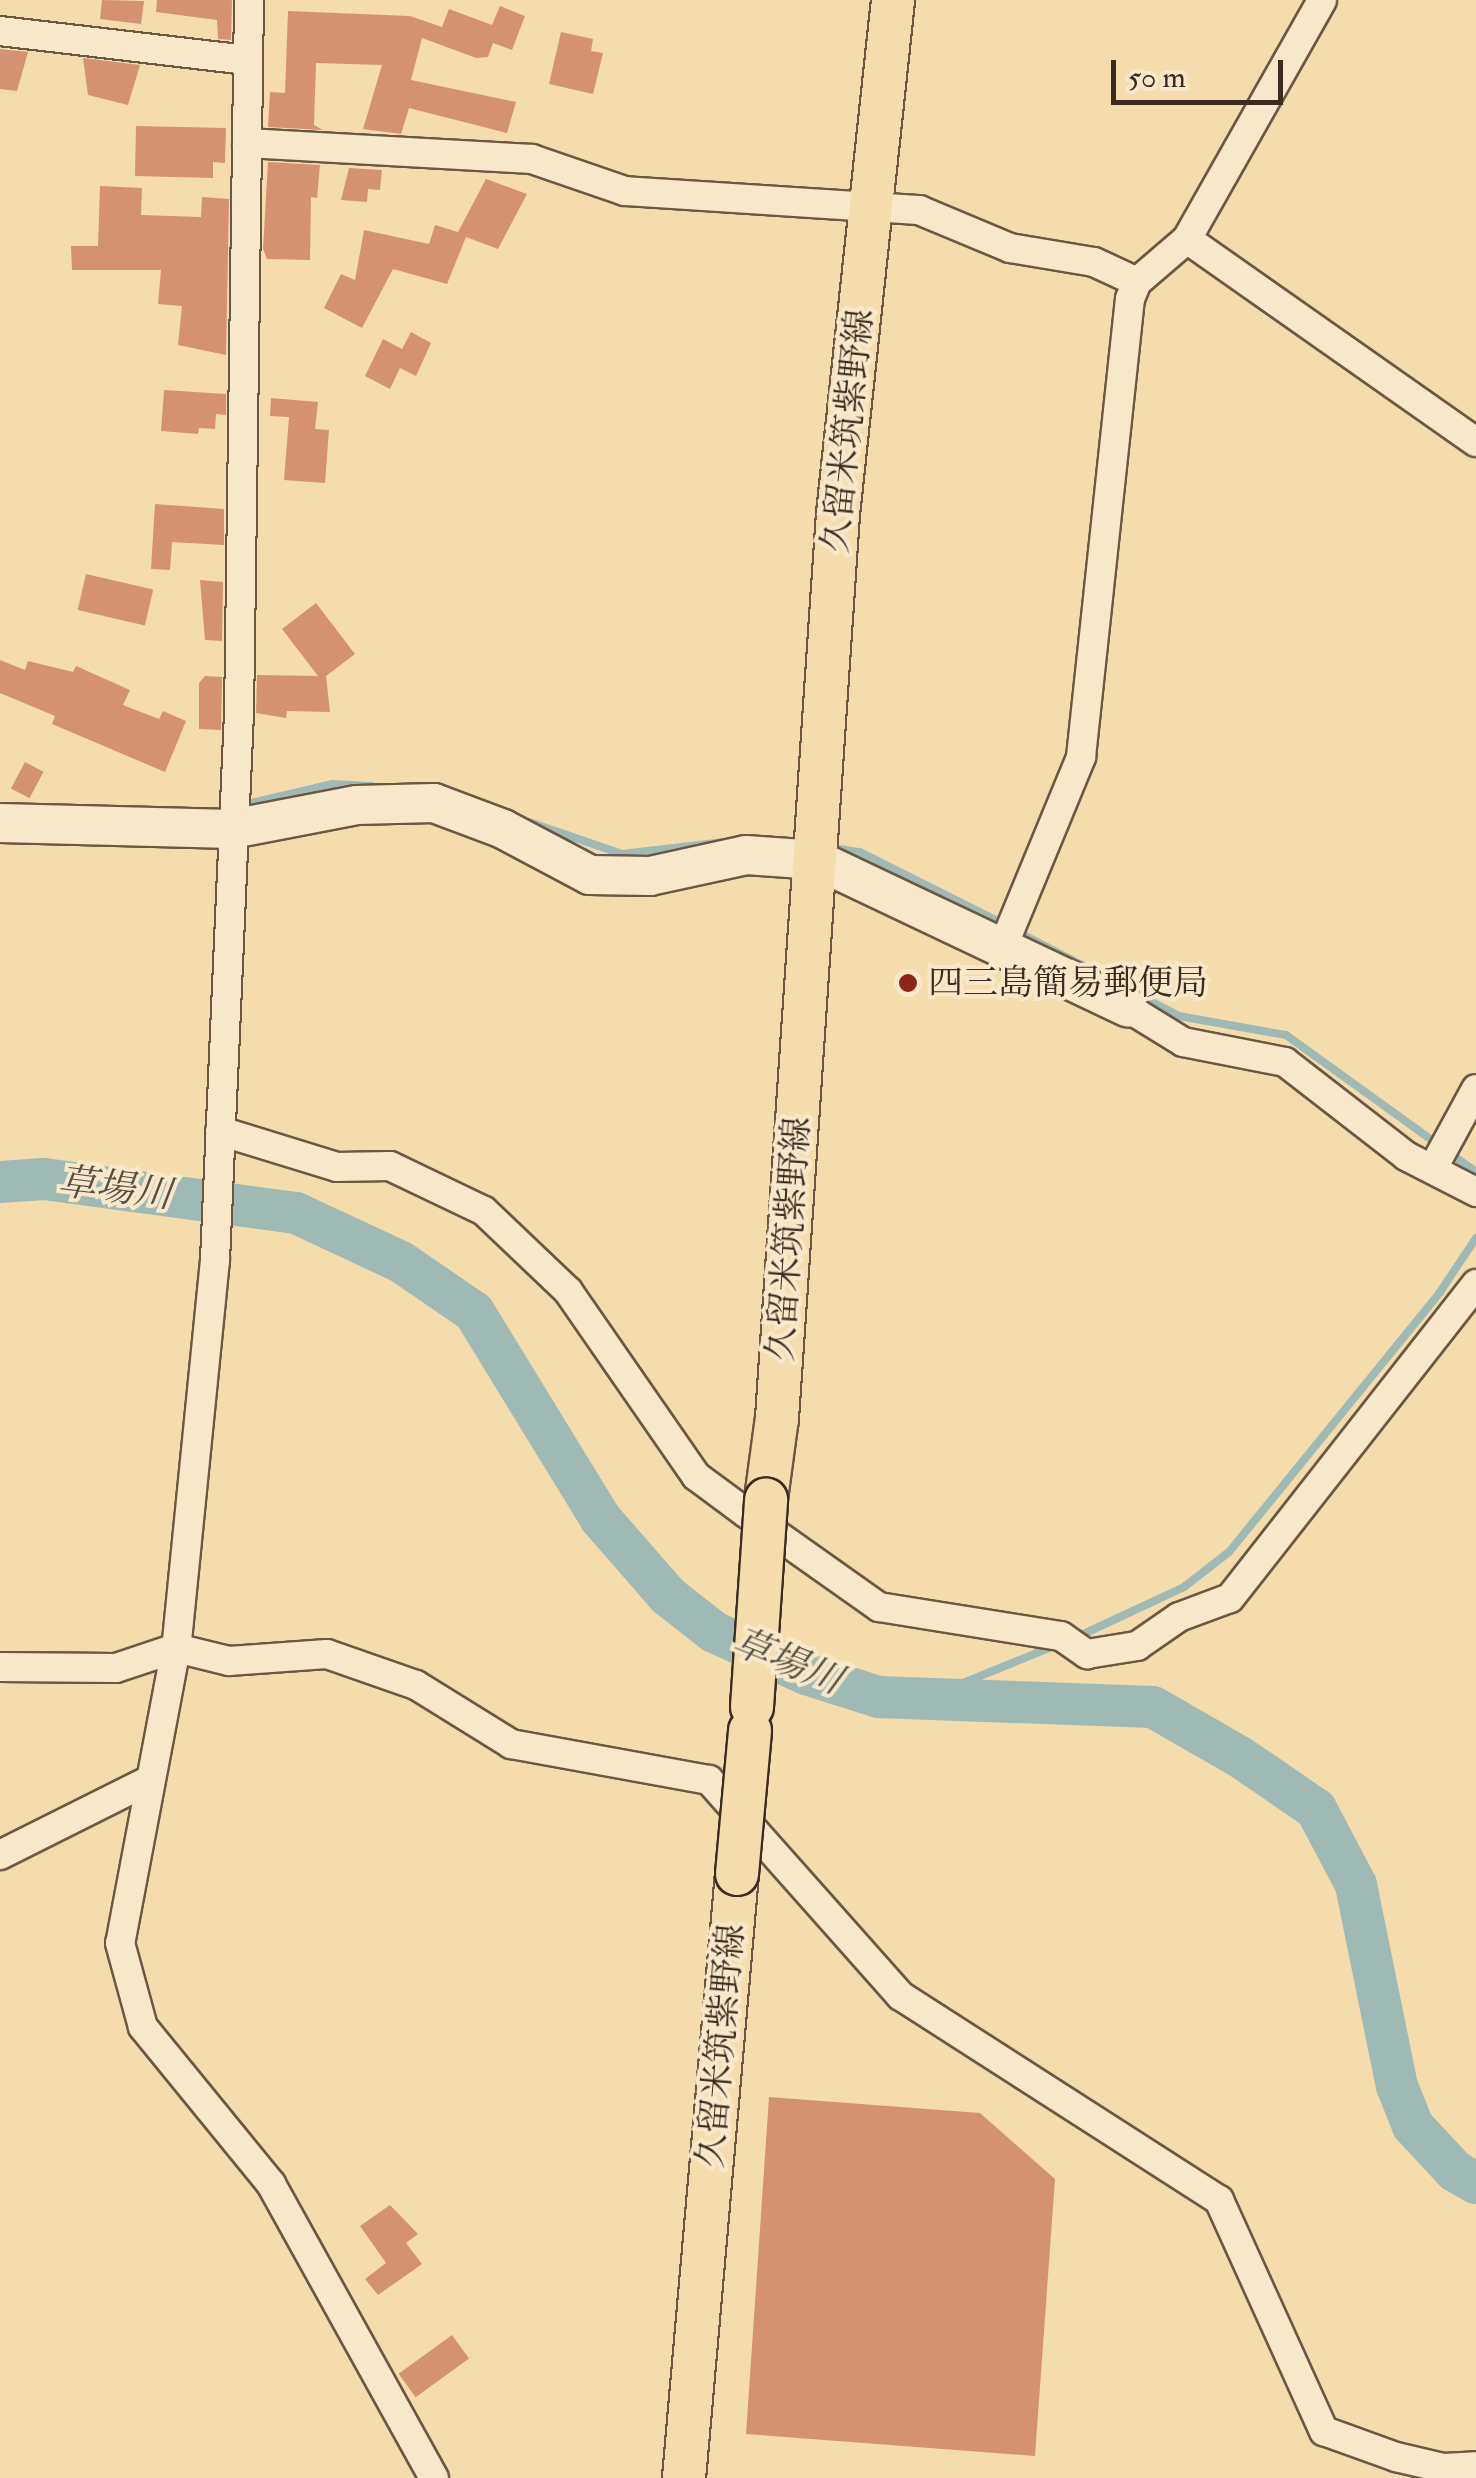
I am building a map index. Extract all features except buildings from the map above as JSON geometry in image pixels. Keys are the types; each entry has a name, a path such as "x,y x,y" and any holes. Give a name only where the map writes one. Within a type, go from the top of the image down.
{"main road":[{"name":"久留米筑紫野線","path":"684,2478 751,1719 817,860 838,514 893,0"}],"street":[{"path":"249,0 232,828 215,1251 176,1648 146,1782 120,1944 143,2027 271,2184 434,2478"},
{"path":"1002,948 1081,757 1130,299 1137,282 1188,239 1322,0"},
{"path":"0,30 247,60"},
{"path":"247,143 532,158 625,191 919,210 1010,248 1094,262 1137,282"},
{"path":"1188,239 1476,442"},
{"path":"0,823 232,828 358,805 434,803 504,829 590,874 650,876 746,855 817,860 1128,1008 1182,1042 1284,1062 1406,1156 1476,1192"},
{"path":"1433,1168 1476,1090"},
{"path":"219,1138 337,1168 390,1166 484,1212 568,1291 696,1476 746,1513 879,1607 1061,1636 1087,1654 1137,1646 1179,1617 1230,1598 1476,1284"},
{"path":"0,1668 116,1668 176,1648 229,1660 327,1654 416,1685 511,1744 710,1780 901,1996 1219,2200 1324,2432 1396,2457 1443,2468 1476,2466"},
{"path":"0,1854 146,1782"}],"waterway":[{"path":"243,805 332,784 372,786"},
{"path":"529,822 622,854 724,842"},
{"path":"827,847 860,852 1006,925"},
{"path":"1018,932 1099,974"},
{"path":"1133,992 1179,1016 1286,1035 1476,1172"},
{"name":"草場川","path":"0,1182 44,1179 296,1213 401,1262 474,1312 600,1518 668,1596 714,1632 806,1674 878,1697 1153,1707 1240,1757 1316,1809 1356,1885 1397,2086 1413,2126 1455,2171 1476,2183"},
{"path":"1077,1637 1184,1587 1229,1552 1440,1292 1476,1238"},
{"path":"926,1698 1054,1646"}],"place":[{"name":"四三島簡易郵便局","path":"908,983"}]}
